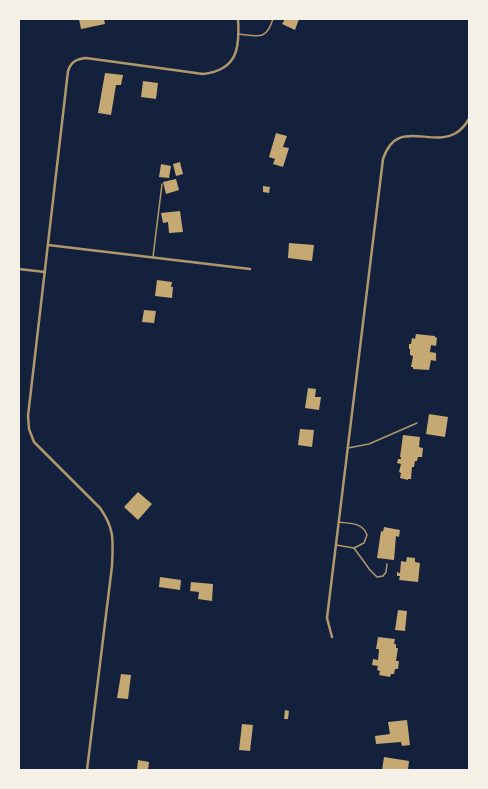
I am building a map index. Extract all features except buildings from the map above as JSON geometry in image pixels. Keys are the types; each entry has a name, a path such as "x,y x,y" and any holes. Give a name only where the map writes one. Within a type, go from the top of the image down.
{"street":[{"path":"87,770 112,566 112,534 108,520 100,508 34,442 29,429 28,416 68,71 70,64 75,60 86,58 203,74 214,72 225,68 232,60 236,52 239,34 238,19"},
{"path":"332,637 327,618 383,159 386,151 396,139 406,136 445,136 456,133 469,119"},
{"path":"48,245 250,269"},
{"path":"19,269 45,272"}],"lane":[{"path":"239,34 264,35 270,27 273,19"},
{"path":"154,258 162,184"},
{"path":"348,448 369,444 417,424"},
{"path":"339,522 359,525 365,529 367,535 364,542 354,548"},
{"path":"336,544 354,548 377,577 383,576 386,572 387,564"}]}
